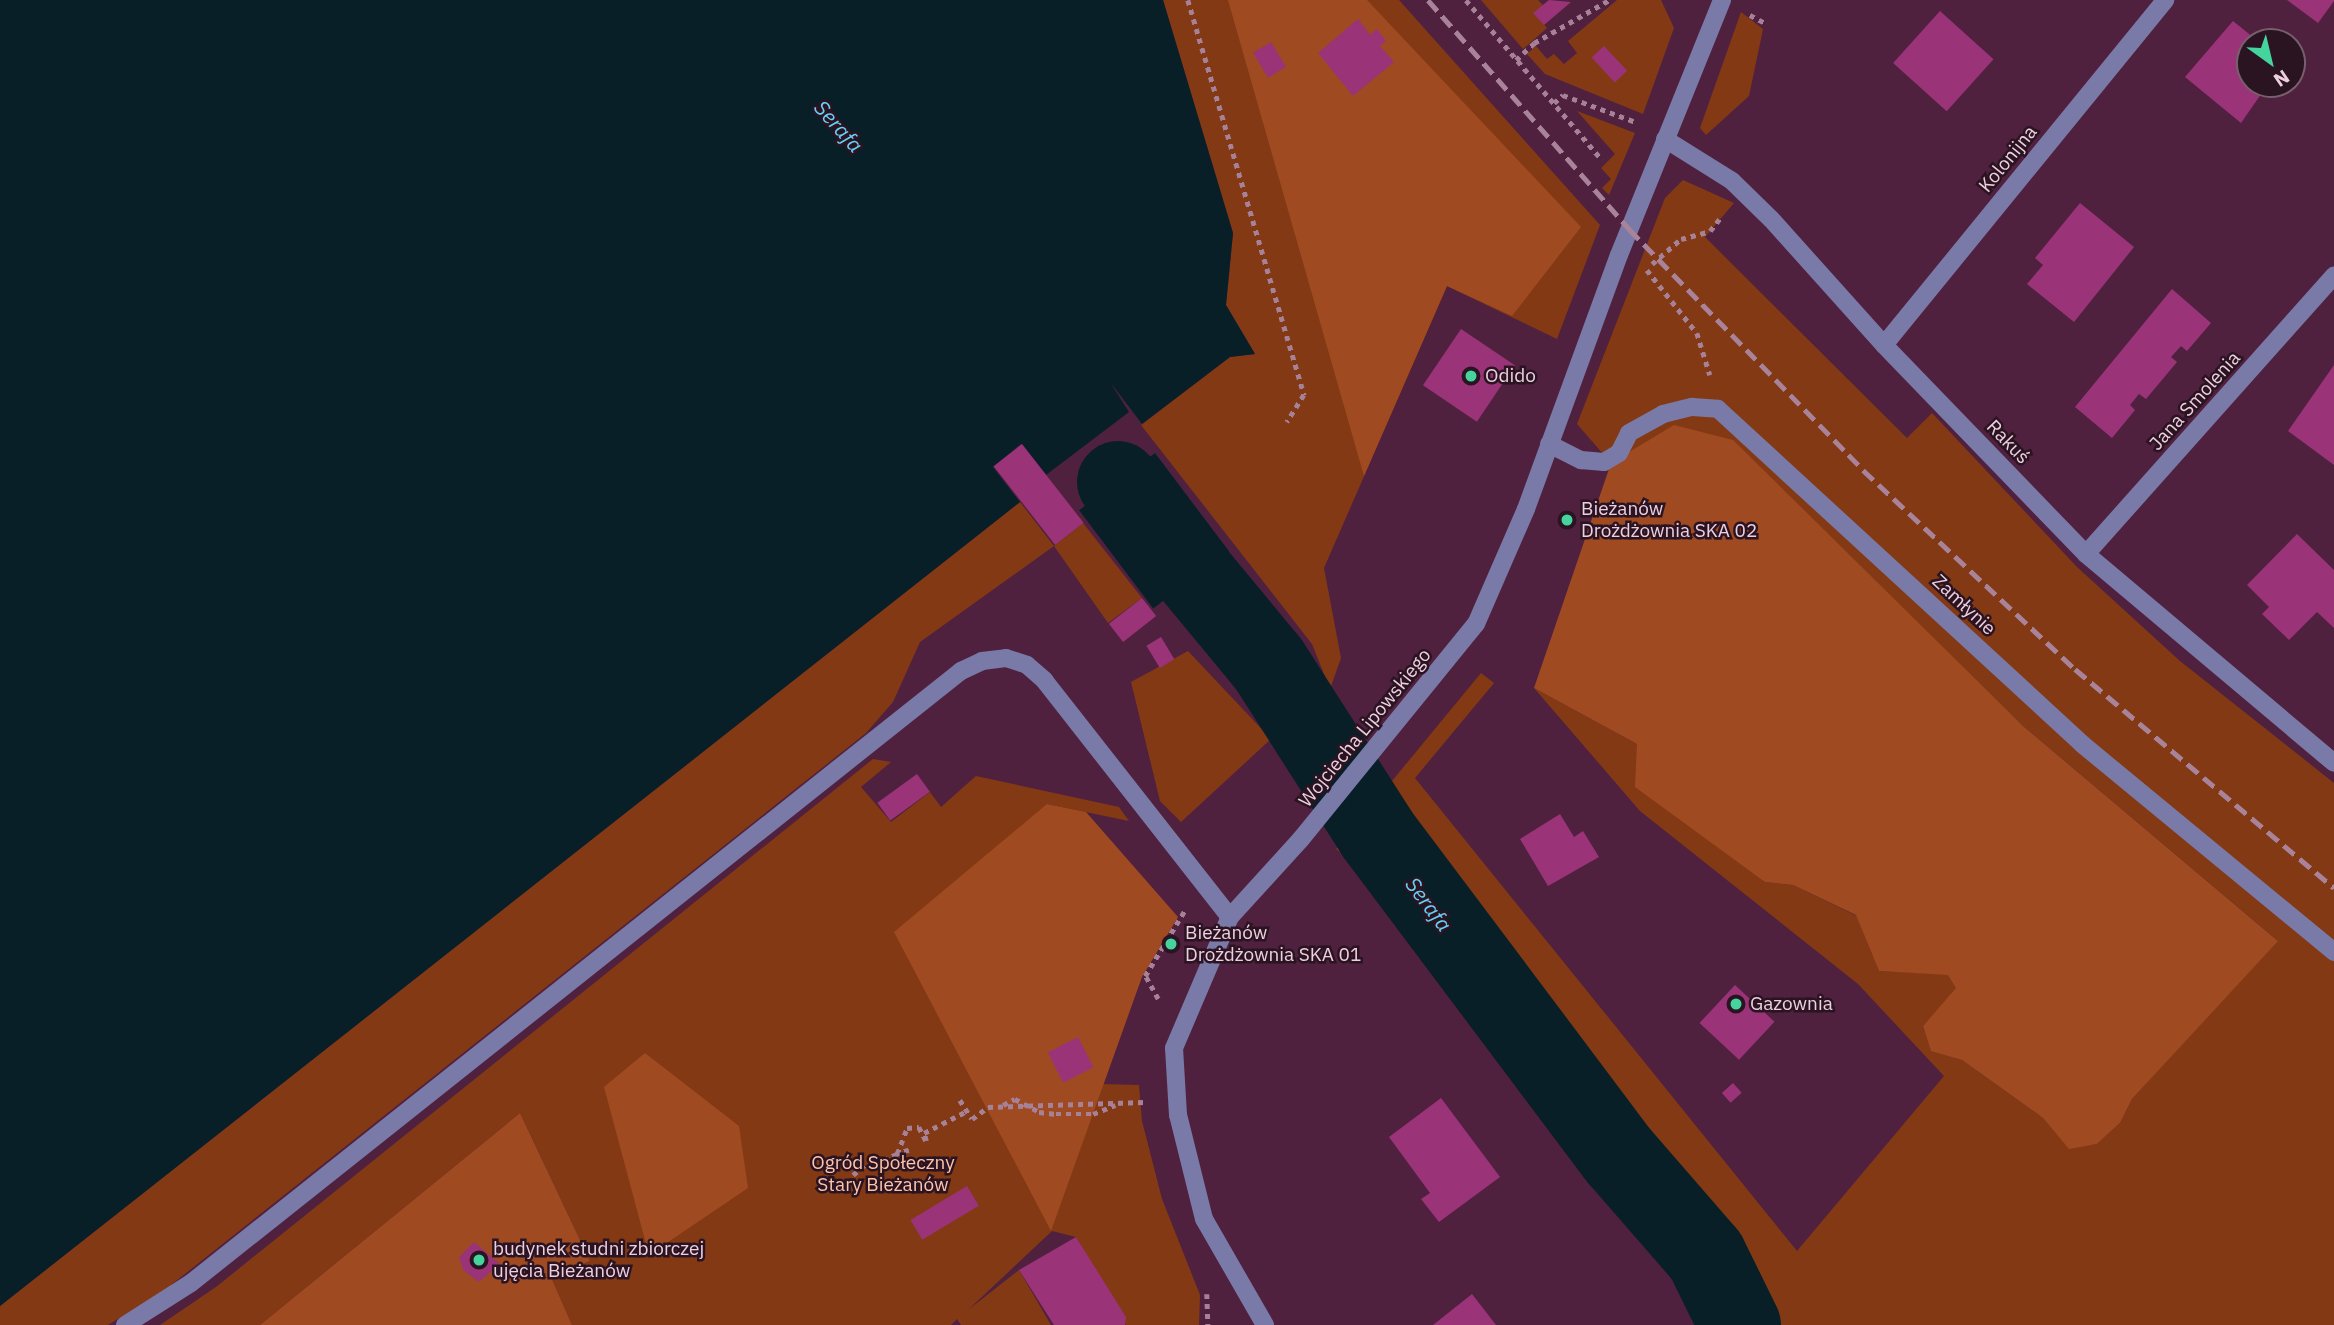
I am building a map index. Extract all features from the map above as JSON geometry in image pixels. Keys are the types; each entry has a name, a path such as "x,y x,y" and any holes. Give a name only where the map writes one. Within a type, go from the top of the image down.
{"street":[{"name":"Kolonijna","path":"1884,345 2165,0"},
{"name":"Wojciecha Lipowskiego","path":"1265,1325 1204,1219 1178,1115 1174,1048 1230,917 1301,839 1476,624 1549,444 1665,139 1713,4"},
{"name":"Rakuś","path":"1665,139 1743,192 1884,345 2087,554 2334,763"},
{"name":"Jana Smolenia","path":"2087,554 2334,276"},
{"path":"1549,444 1581,460 1604,462 1619,453 1629,433 1663,414 1692,407 1718,409"},
{"name":"Zamłynie","path":"1718,409 2082,744 2334,952"},
{"path":"125,1325 191,1283 961,671 982,661 1006,658 1027,665 1044,680 1230,917"}],"path":[{"path":"1188,0 1304,395 1287,422"},
{"path":"1466,0 1602,160"},
{"path":"1516,60 1534,43 1609,0"},
{"path":"1743,8 1767,24"},
{"path":"1554,103 1563,95 1665,139"},
{"path":"1718,409 1697,333 1647,270 1681,239 1710,231 1743,192"},
{"path":"960,1100 965,1112 972,1119 988,1107 1149,1102"},
{"path":"1021,1106 1039,1112 1093,1114 1134,1102"},
{"path":"897,1154 907,1128 919,1127 926,1140 924,1133 965,1112"},
{"path":"853,1175 874,1157 883,1160 909,1150"}],"green space":[{"path":"1163,0 1399,0 1600,225 1557,339 1447,286 1324,568 1341,658 1330,689 1312,644 1141,425 1230,357 1255,354 1226,305 1233,233"},
{"path":"1481,0 1538,0 1543,5 1534,13 1547,28 1523,49"},
{"path":"1617,0 1661,0 1674,28 1643,114 1545,74 1527,54 1536,46 1547,59 1554,54 1564,64 1577,53 1568,41"},
{"path":"1741,12 1763,29 1749,96 1706,135 1700,128"},
{"path":"1577,111 1635,133 1609,195 1602,188 1611,179 1601,168 1615,154"},
{"path":"1683,180 1734,203 1705,237 1907,438 1932,413 2077,567 2180,661 2334,783 2334,1325 1712,1325 1683,1271 1585,1159 1367,871 1336,849 1481,673 1494,683 1415,778 1797,1251 1944,1076 1858,984 1640,811 1534,688 1637,744 1765,882 1793,885 1857,916 1879,971 1948,974 1957,988 1923,1026 1931,1050 1962,1060 2043,1118 2069,1148 2097,1144 2120,1123 2132,1099 2277,940 2023,726 1900,610 1611,463 1577,424 1665,198"},
{"path":"1020,502 1054,546 920,642 893,702 866,733 166,1289 108,1325 0,1325 0,1306"},
{"path":"1083,523 1142,598 1108,623 1054,546"},
{"path":"1188,651 1271,739 1181,822 1160,801 1131,682"},
{"name":"Ogród Społeczny Stary Bieżanów","path":"873,759 891,762 861,787 891,822 930,792 941,807 976,776 1119,807 1129,821 1047,804 1063,1083 1139,1085 1142,1121 1162,1199 1200,1295 1199,1325 1126,1325 1076,1237 1052,1231 968,1310 1019,1270 1051,1325 961,1325 957,1319 951,1325 572,1325 551,1277 590,1261 520,1113 260,1325 160,1325 216,1287"}],"shaded area":[{"path":"1228,0 1367,0 1581,227 1512,316 1447,286 1364,476"},
{"path":"1674,425 1733,440 2023,726 2278,941 2132,1099 2120,1123 2097,1144 2069,1149 2043,1118 1962,1060 1931,1051 1923,1026 1956,988 1948,975 1879,971 1856,915 1793,885 1765,882 1635,787 1637,744 1534,688 1611,463"},
{"path":"1047,804 1086,812 1178,917 1142,977 1051,1231 894,932"},
{"path":"645,1053 739,1126 748,1188 649,1255 604,1087"},
{"path":"520,1113 590,1261 551,1277 572,1325 260,1325"}],"water":[{"path":"0,0 1163,0 1233,233 1226,305 1255,354 1230,357 1142,424 1110,382 1129,412 1046,475 1021,444 993,467 1020,502 0,1306"},
{"path":"1155,453 1229,551 1153,608 1079,510"}],"building":[{"path":"1549,0 1571,2 1544,25 1533,13"},
{"path":"2287,0 2334,0 2334,1 2318,23"},
{"path":"1940,11 1994,59 1947,111 1893,63"},
{"path":"1358,19 1370,35 1377,29 1386,41 1380,46 1394,62 1353,96 1318,53"},
{"path":"2233,21 2242,28 2236,28 2236,98 2258,98 2241,123 2185,77"},
{"path":"1271,42 1286,67 1268,78 1253,53"},
{"path":"1604,46 1627,71 1615,82 1592,58"},
{"path":"2080,203 2134,247 2074,322 2027,284 2043,265 2035,258"},
{"path":"2172,289 2211,323 2187,351 2181,346 2171,357 2177,362 2146,399 2139,394 2130,405 2135,410 2112,438 2075,407"},
{"name":"Odido","path":"1461,329 1515,365 1477,422 1423,385"},
{"path":"2334,365 2334,465 2288,431"},
{"path":"1022,444 1084,523 1055,545 994,466"},
{"path":"2297,534 2334,570 2334,628 2317,612 2289,640 2262,614 2269,607 2247,585"},
{"path":"1142,598 1156,616 1123,642 1109,624"},
{"path":"1161,637 1174,659 1160,668 1146,646"},
{"path":"917,774 930,792 890,821 877,803"},
{"path":"1560,814 1574,837 1583,831 1599,857 1548,886 1520,839"},
{"name":"Gazownia","path":"1735,985 1774,1022 1739,1060 1700,1023"},
{"path":"1078,1037 1093,1067 1063,1083 1048,1052"},
{"path":"1733,1083 1742,1093 1731,1103 1722,1093"},
{"path":"1441,1098 1500,1177 1439,1222 1421,1199 1430,1193 1389,1137"},
{"path":"967,1186 979,1206 922,1240 910,1220"},
{"path":"1076,1237 1126,1317 1125,1325 1054,1325 1019,1270"},
{"name":"budynek studni zbiorczej ujęcia Bieżanów","path":"474,1242 500,1264 479,1282 463,1270 459,1257"},
{"path":"1472,1294 1496,1325 1433,1325"}],"waterway":[{"name":"Serafa","path":"1118,482 1268,663 1378,835 1620,1157 1706,1256 1740,1325"}],"railway":[{"path":"1428,0 1629,229 1863,470 2075,669 2334,888"}],"place":[{"name":"Odido","path":"1471,376"},
{"name":"Bieżanów Drożdżownia SKA 02","path":"1567,520"},
{"name":"Bieżanów Drożdżownia SKA 01","path":"1171,944"},
{"name":"Gazownia","path":"1736,1004"},
{"name":"budynek studni zbiorczej ujęcia Bieżanów","path":"479,1260"}]}
